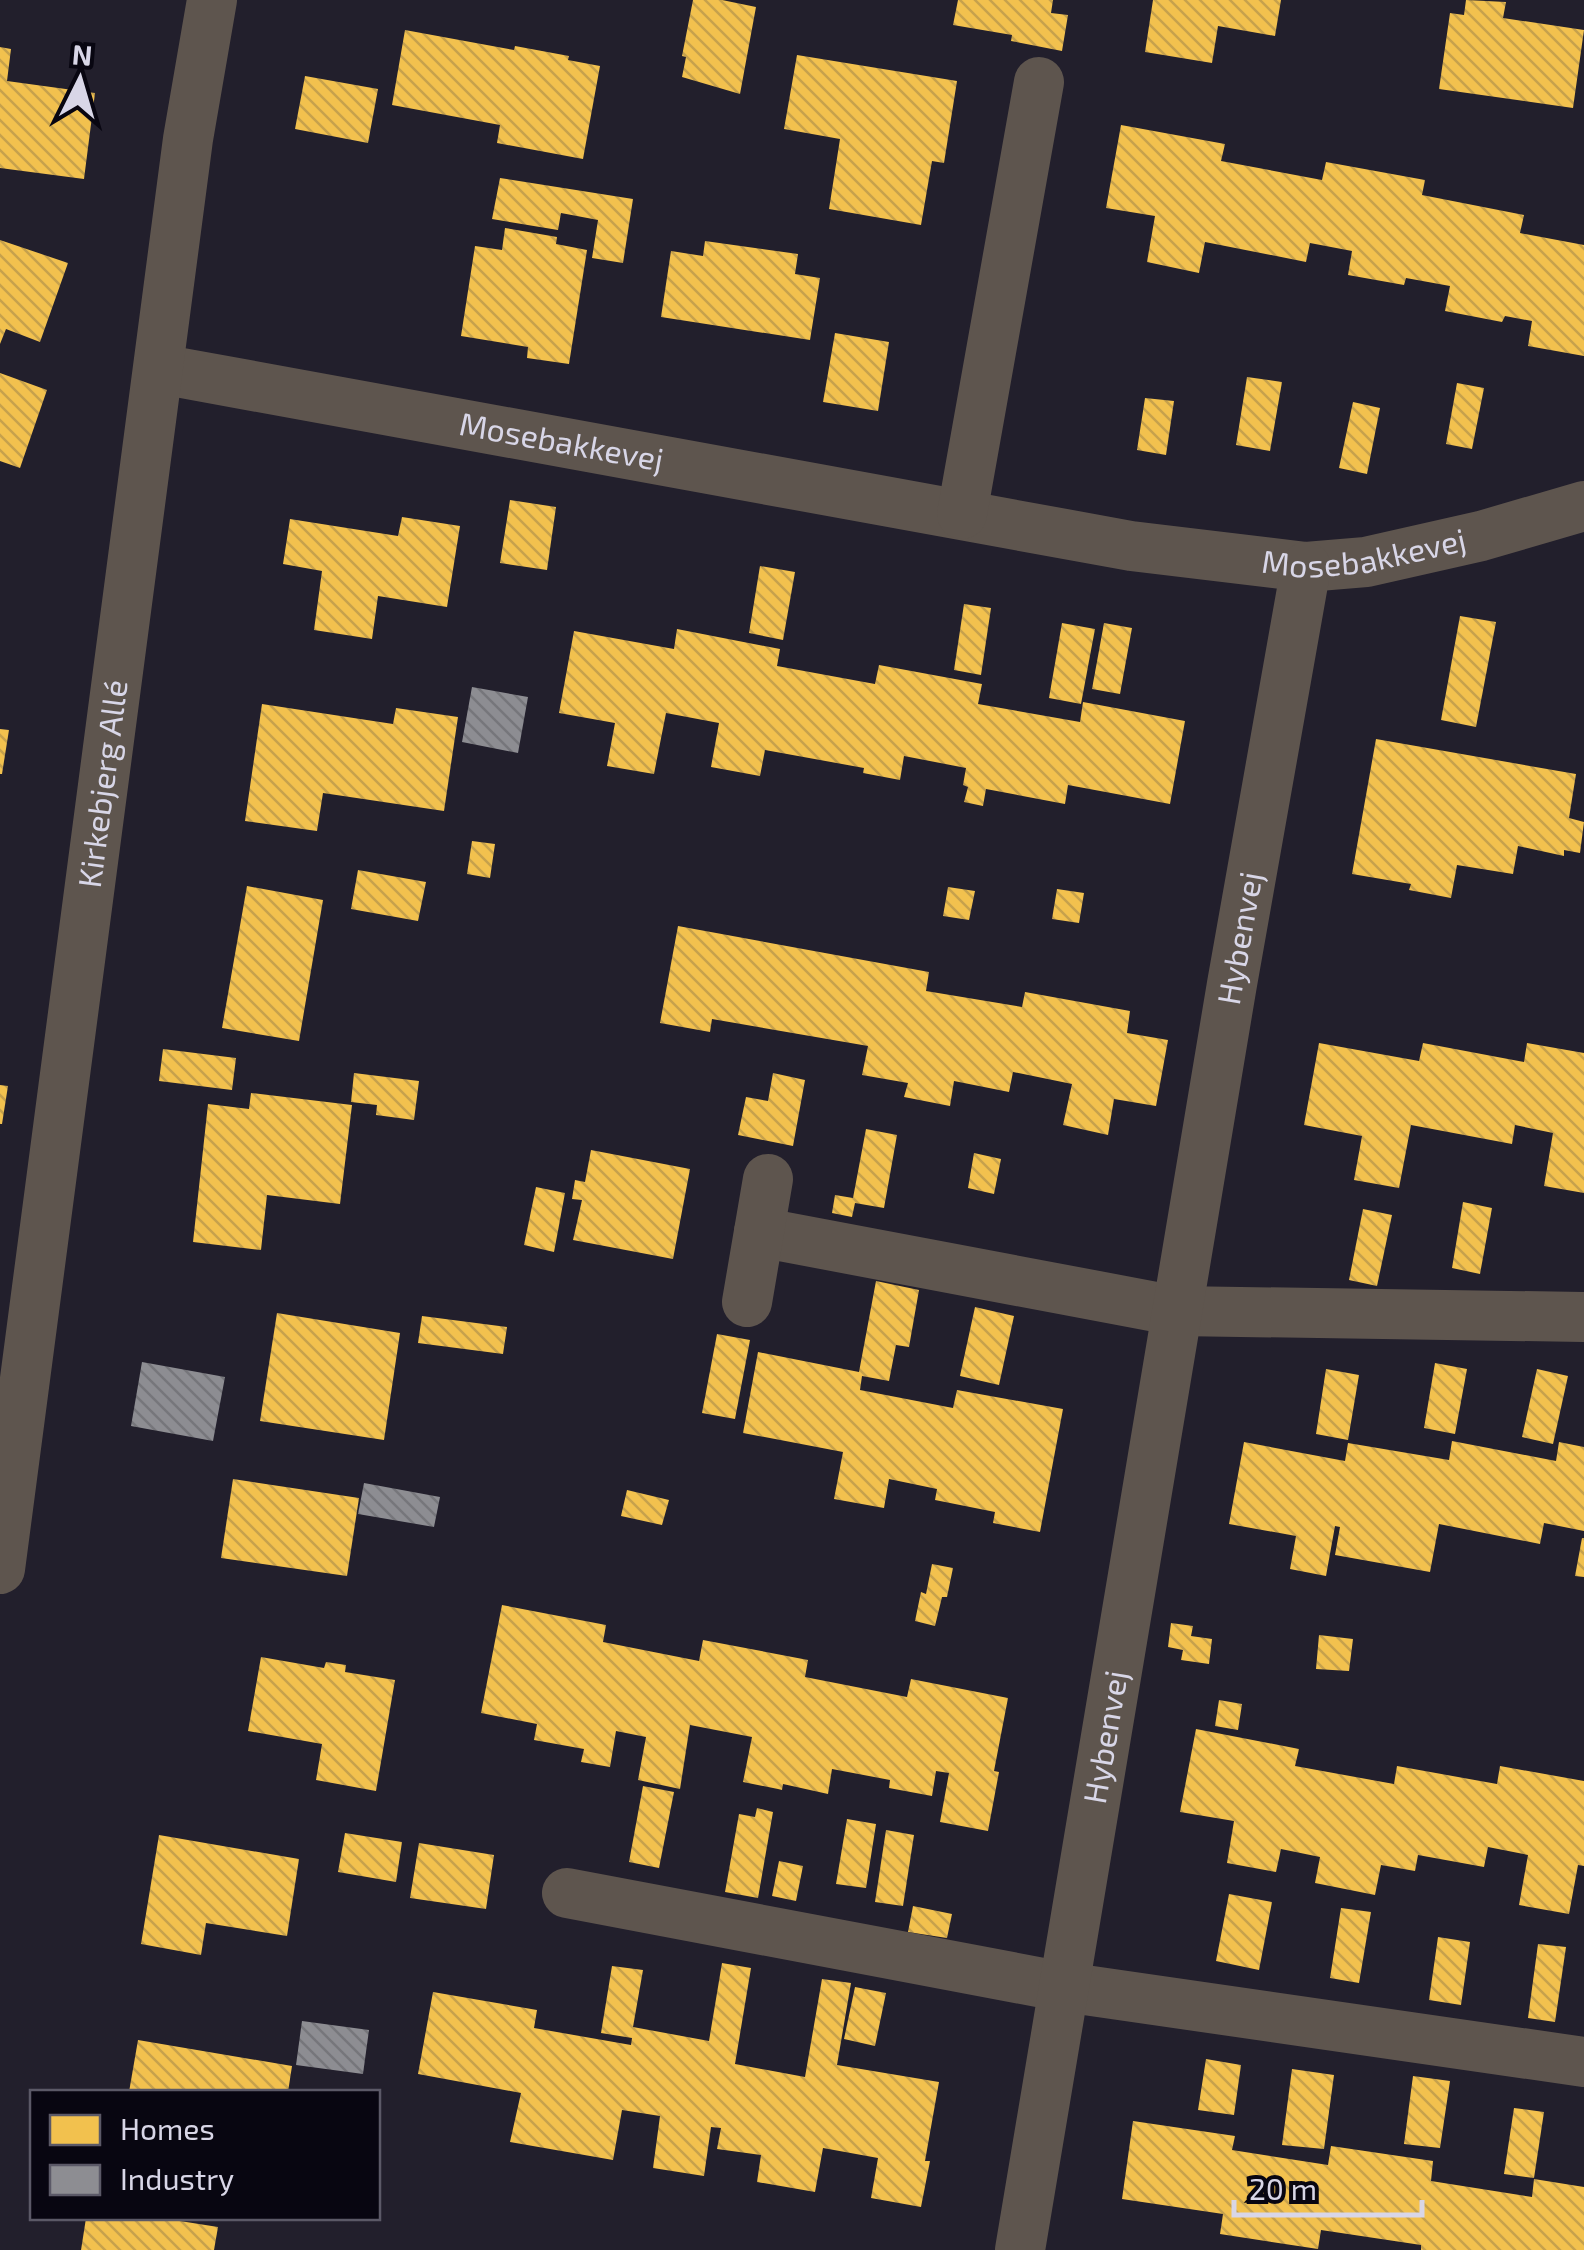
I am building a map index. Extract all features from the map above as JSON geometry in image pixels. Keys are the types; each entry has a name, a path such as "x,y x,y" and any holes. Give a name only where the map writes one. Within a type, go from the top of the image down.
{"street":[{"name":"Kirkebjerg Allé","path":"0,1568 188,139 212,0"},
{"path":"962,514 1038,82"},
{"name":"Mosebakkevej","path":"160,369 1131,546 1306,567 1366,562 1481,536 1584,506"},
{"name":"Hybenvej","path":"1020,2250 1306,567"},
{"path":"747,1302 768,1179"},
{"path":"759,1232 1177,1312 1584,1316"},
{"path":"567,1894 1064,1987 1584,2062"}],"building: Homes":[{"path":"693,0 722,0 756,7 740,94 682,77"},
{"path":"958,0 1053,0 1051,13 1068,15 1062,51 1011,41 1012,35 953,25"},
{"path":"1153,0 1281,0 1275,36 1218,26 1212,63 1145,52"},
{"path":"1466,0 1506,2 1503,18 1584,30 1573,108 1439,89 1450,13 1464,15"},
{"path":"405,30 514,50 515,46 600,66 583,159 497,143 500,125 392,105"},
{"path":"0,47 11,49 7,81 95,93 84,179 0,168"},
{"path":"797,55 957,81 944,163 932,161 921,225 829,209 840,139 784,129"},
{"path":"305,76 378,89 368,143 295,129"},
{"path":"1121,125 1225,144 1221,161 1322,180 1326,162 1425,180 1422,195 1524,215 1520,233 1584,245 1584,356 1528,346 1532,321 1505,316 1502,322 1445,311 1450,286 1406,278 1404,285 1348,275 1352,251 1310,243 1306,262 1205,242 1199,273 1147,262 1155,216 1106,208"},
{"path":"500,178 633,199 623,263 592,258 598,220 561,213 558,230 492,219"},
{"path":"505,228 557,237 556,244 587,250 569,364 527,358 528,347 461,336 475,246 502,250"},
{"path":"0,240 68,263 40,342 6,329 0,344"},
{"path":"705,241 798,254 795,274 820,278 810,340 661,317 671,251 703,256"},
{"path":"835,333 889,342 878,411 823,402"},
{"path":"0,373 47,390 20,468 0,461"},
{"path":"1247,377 1282,382 1270,451 1236,445"},
{"path":"1457,383 1484,388 1472,449 1446,444"},
{"path":"1145,398 1174,401 1166,455 1137,450"},
{"path":"1353,402 1380,408 1367,474 1339,468"},
{"path":"510,500 556,507 547,570 500,563"},
{"path":"402,517 460,526 447,607 378,596 372,639 314,630 322,571 283,564 290,519 398,536"},
{"path":"760,566 795,572 783,640 749,633"},
{"path":"964,604 991,608 981,675 954,670"},
{"path":"1460,616 1496,622 1476,727 1441,720"},
{"path":"1062,623 1095,629 1081,704 1049,698"},
{"path":"1104,623 1132,628 1120,694 1092,689"},
{"path":"677,629 780,649 777,666 875,684 879,665 982,684 978,704 1080,722 1083,702 1185,721 1170,804 1068,785 1065,804 986,789 983,806 964,802 968,787 963,785 966,768 904,756 900,780 863,773 864,768 765,750 760,776 711,767 719,723 666,713 654,774 607,766 615,723 559,713 574,631 674,649"},
{"path":"262,704 393,724 396,708 458,717 444,811 323,793 317,831 245,821"},
{"path":"0,729 9,730 2,774 0,774"},
{"path":"1376,739 1576,774 1569,818 1584,822 1580,853 1564,850 1564,856 1518,846 1513,874 1457,865 1451,898 1409,890 1411,884 1352,874"},
{"path":"472,841 495,844 490,878 467,874"},
{"path":"358,870 426,882 418,921 351,909"},
{"path":"247,886 323,900 299,1041 222,1028"},
{"path":"948,887 975,891 969,920 943,916"},
{"path":"1057,889 1084,893 1079,923 1052,919"},
{"path":"678,926 929,972 926,991 1022,1007 1025,992 1130,1011 1127,1033 1168,1040 1156,1106 1114,1099 1108,1135 1063,1125 1072,1084 1013,1072 1009,1092 954,1081 950,1106 904,1097 908,1083 862,1075 868,1046 712,1019 710,1032 660,1023"},
{"path":"1319,1043 1419,1061 1423,1043 1524,1062 1527,1043 1584,1053 1584,1193 1544,1186 1553,1133 1515,1125 1512,1144 1411,1125 1399,1188 1354,1180 1362,1136 1304,1125"},
{"path":"163,1049 236,1058 232,1090 159,1081"},
{"path":"354,1073 419,1081 414,1120 376,1115 377,1105 351,1102"},
{"path":"773,1073 805,1080 793,1146 738,1135 746,1097 768,1101"},
{"path":"0,1085 8,1086 2,1124 0,1124"},
{"path":"251,1093 352,1105 340,1204 267,1195 261,1250 193,1242 208,1104 249,1109"},
{"path":"866,1129 897,1135 884,1208 855,1203 852,1217 832,1213 835,1195 853,1198"},
{"path":"591,1150 690,1169 673,1259 573,1240 582,1200 572,1199 575,1180 585,1182"},
{"path":"974,1153 1001,1159 994,1194 968,1188"},
{"path":"536,1187 565,1193 554,1252 524,1245"},
{"path":"1463,1202 1492,1208 1480,1274 1452,1268"},
{"path":"1363,1209 1392,1215 1377,1286 1349,1280"},
{"path":"876,1281 919,1290 909,1347 896,1345 889,1381 862,1376 860,1390 953,1408 957,1390 1063,1409 1040,1532 993,1523 995,1512 935,1500 937,1489 889,1479 884,1508 834,1499 843,1452 743,1433 758,1352 859,1372"},
{"path":"975,1307 1014,1316 999,1385 960,1376"},
{"path":"277,1313 400,1333 384,1440 260,1421"},
{"path":"422,1316 507,1327 503,1354 418,1343"},
{"path":"717,1334 750,1340 735,1419 702,1413"},
{"path":"1435,1363 1467,1369 1455,1434 1424,1428"},
{"path":"1326,1369 1359,1375 1348,1440 1316,1434"},
{"path":"1537,1369 1568,1376 1553,1444 1522,1437"},
{"path":"1452,1441 1556,1461 1559,1442 1584,1447 1584,1531 1544,1523 1540,1544 1439,1524 1430,1572 1335,1555 1340,1527 1335,1526 1326,1576 1290,1569 1296,1536 1229,1524 1244,1442 1345,1461 1348,1443 1449,1460"},
{"path":"233,1479 359,1498 347,1576 221,1558"},
{"path":"627,1490 669,1500 662,1525 621,1516"},
{"path":"1584,1538 1584,1577 1575,1576"},
{"path":"932,1564 953,1568 935,1626 915,1621"},
{"path":"502,1605 606,1625 603,1642 699,1661 703,1640 808,1660 805,1677 907,1697 911,1679 1008,1698 988,1831 940,1822 949,1773 936,1771 932,1796 889,1788 890,1780 832,1769 828,1794 783,1784 782,1790 743,1782 752,1737 690,1725 680,1789 638,1780 646,1737 616,1731 610,1767 581,1762 584,1749 534,1740 537,1724 481,1713"},
{"path":"1171,1623 1193,1626 1191,1636 1212,1639 1209,1664 1181,1660 1183,1650 1168,1647"},
{"path":"1319,1635 1353,1639 1349,1671 1316,1669"},
{"path":"261,1657 324,1668 326,1662 346,1665 345,1672 395,1680 376,1791 316,1780 322,1744 248,1731"},
{"path":"1219,1700 1242,1704 1238,1730 1215,1726"},
{"path":"1196,1729 1299,1749 1295,1766 1394,1784 1397,1766 1497,1784 1500,1766 1584,1781 1584,1866 1578,1865 1569,1914 1519,1905 1528,1855 1488,1847 1484,1867 1418,1855 1415,1871 1381,1865 1375,1895 1315,1883 1320,1857 1281,1849 1276,1872 1227,1863 1234,1821 1180,1812"},
{"path":"643,1786 674,1792 659,1868 629,1862"},
{"path":"757,1808 773,1812 758,1898 725,1892 739,1814 755,1817"},
{"path":"847,1819 876,1824 866,1888 836,1884"},
{"path":"886,1830 914,1835 903,1906 875,1902"},
{"path":"345,1833 402,1842 396,1882 338,1872"},
{"path":"159,1835 299,1859 287,1936 206,1923 201,1955 141,1944"},
{"path":"419,1843 494,1855 486,1909 410,1898"},
{"path":"779,1861 803,1866 796,1901 772,1896"},
{"path":"1229,1894 1272,1902 1259,1970 1216,1961"},
{"path":"913,1906 952,1914 947,1938 908,1932"},
{"path":"1341,1908 1371,1912 1359,1983 1330,1978"},
{"path":"1438,1937 1470,1942 1461,2005 1429,2000"},
{"path":"1538,1944 1566,1947 1555,2022 1528,2018"},
{"path":"722,1963 751,1968 735,2064 805,2077 822,1979 851,1983 837,2065 939,2082 921,2207 871,2198 878,2158 823,2148 815,2192 757,2182 761,2155 717,2149 721,2128 711,2127 704,2176 653,2168 660,2116 622,2110 613,2160 510,2142 521,2093 418,2074 433,1992 537,2010 534,2028 631,2045 632,2038 601,2033 612,1966 643,1970 633,2027 709,2041"},
{"path":"855,1987 886,1993 875,2046 844,2039"},
{"path":"138,2040 292,2066 288,2090 129,2090"},
{"path":"1206,2059 1241,2065 1234,2115 1198,2110"},
{"path":"1292,2069 1334,2075 1324,2149 1282,2145"},
{"path":"1413,2076 1450,2081 1440,2148 1404,2144"},
{"path":"1514,2108 1544,2112 1534,2178 1504,2174"},
{"path":"1133,2121 1235,2136 1232,2150 1328,2165 1331,2146 1433,2161 1431,2181 1532,2197 1534,2179 1584,2187 1584,2250 1421,2250 1421,2245 1321,2230 1318,2249 1220,2234 1223,2214 1122,2199"},
{"path":"86,2220 174,2220 218,2227 214,2250 81,2250"}],"building: Industry":[{"path":"472,687 528,697 518,753 462,742"},
{"path":"142,1362 225,1377 213,1441 131,1426"},
{"path":"364,1483 440,1497 434,1527 358,1514"},
{"path":"302,2021 369,2030 363,2074 296,2065"}]}
